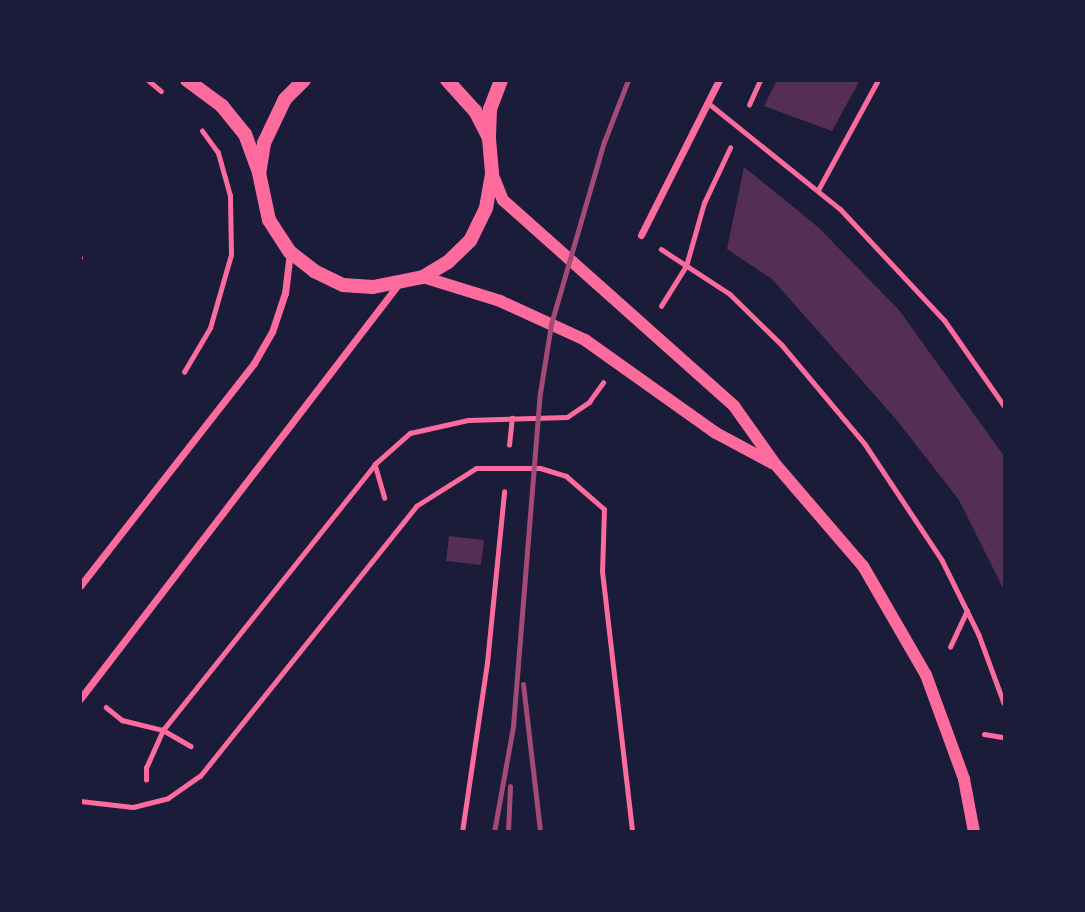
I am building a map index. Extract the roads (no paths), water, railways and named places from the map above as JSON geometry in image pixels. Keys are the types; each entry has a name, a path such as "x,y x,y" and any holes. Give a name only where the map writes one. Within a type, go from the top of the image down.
{"main road":[{"path":"187,80 222,106 245,134 259,173 269,220 290,251 314,271 343,285 397,286 423,277 470,241 486,208 492,173 490,109 501,80"},
{"path":"259,173 264,143 275,116 304,80"},
{"path":"447,80 475,111 489,138"}],"street":[{"path":"641,235 719,80"},
{"path":"492,173 503,200 649,326 734,406 776,465 863,566 926,675 964,779 974,831"},
{"path":"80,586 254,363 272,332 285,293 290,251"},
{"path":"423,277 500,302 585,340 716,433 776,465"},
{"path":"80,699 397,286"}],"lane":[{"path":"818,190 878,80"},
{"path":"708,103 818,190 944,320 1004,406"},
{"path":"80,801 133,807 169,798 200,776 416,506 476,468 540,468 566,476 604,509 602,571 632,831"}],"railway":[{"path":"494,832 513,726 540,393 551,324 604,142 628,80"},
{"path":"523,684 540,832"},
{"path":"508,832 510,786"}]}
